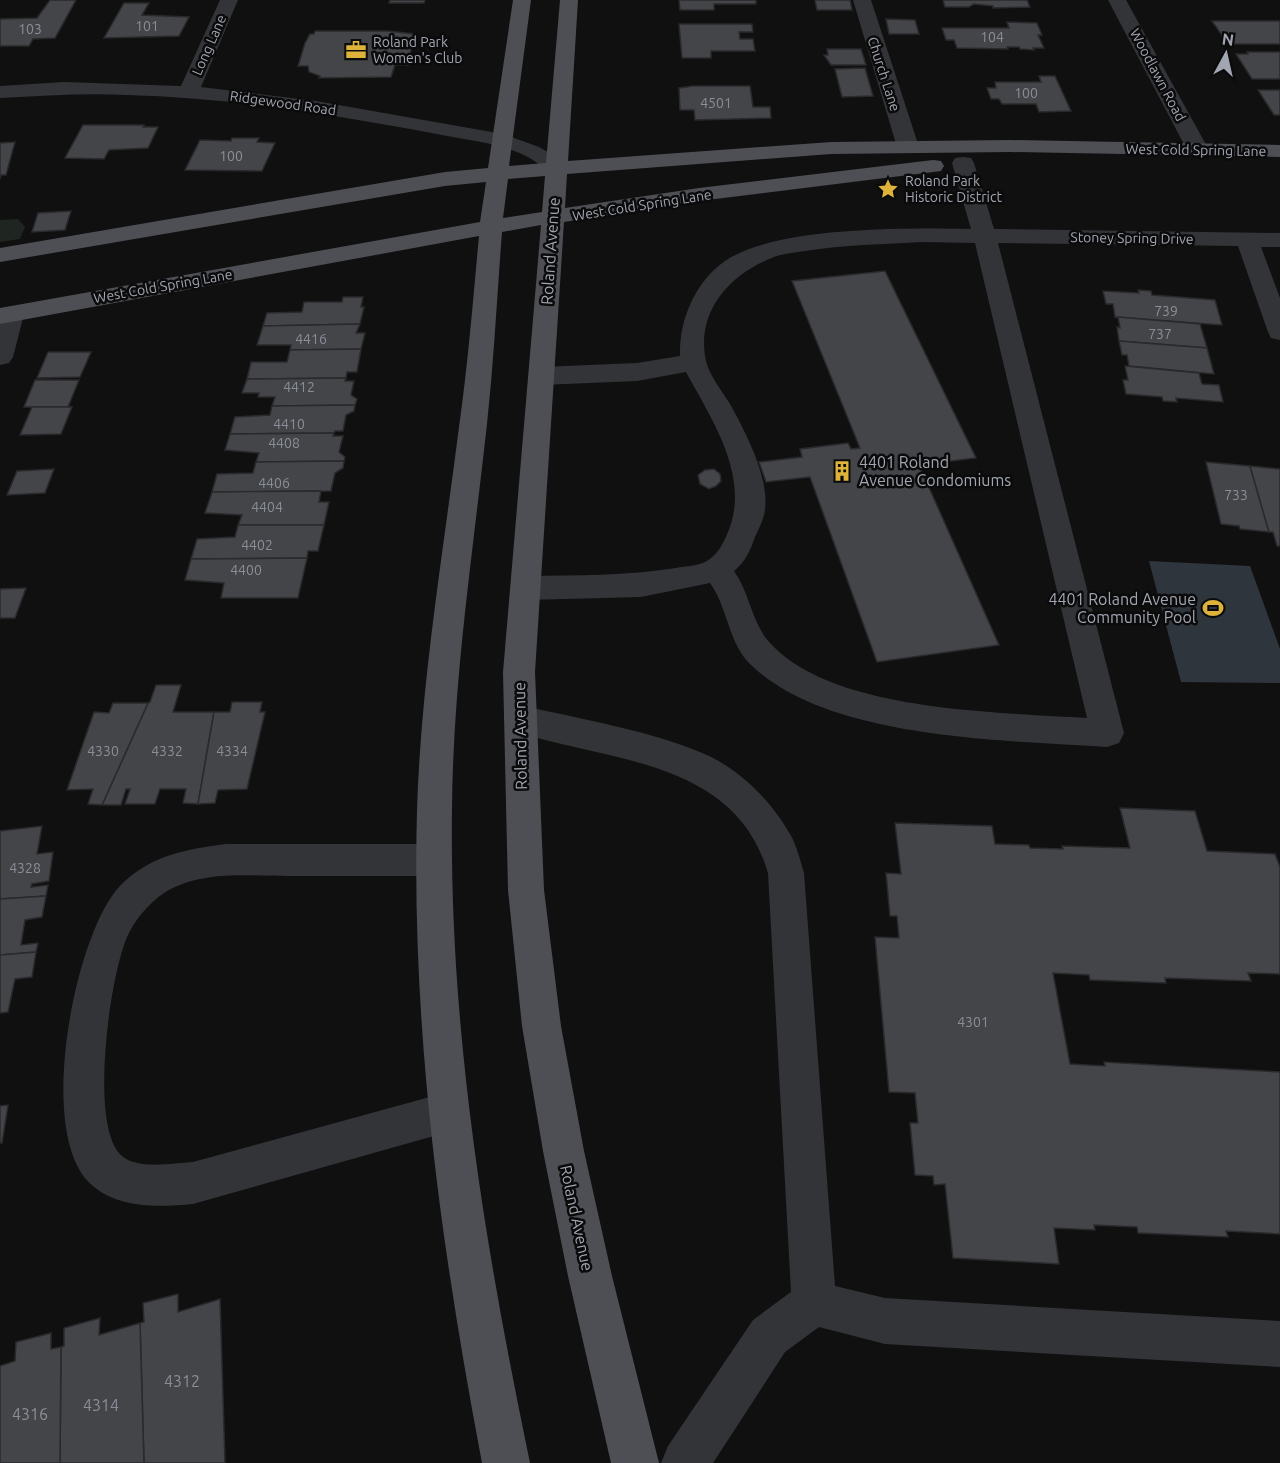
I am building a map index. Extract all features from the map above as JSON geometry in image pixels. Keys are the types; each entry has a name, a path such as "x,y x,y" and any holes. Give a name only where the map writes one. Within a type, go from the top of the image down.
{"main road":[{"path":"506,1463 462,1213 448,1112 438,982 434,860 438,724 452,585 473,422 491,227 522,0"},
{"name":"Roland Avenue","path":"569,0 519,672 521,786 532,950 547,1058 568,1178 635,1463"},
{"name":"West Cold Spring Lane","path":"0,255 445,179 557,168 805,148 1280,151"},
{"name":"West Cold Spring Lane","path":"6,315 491,227 845,174 1111,149"}],"street":[{"name":"Long Lane","path":"189,91 229,0"},
{"name":"Church Lane","path":"862,0 908,147"},
{"name":"Woodlawn Road","path":"1117,0 1198,150"},
{"name":"Ridgewood Road","path":"0,92 117,87 189,91 300,104 503,140 525,146 543,156 557,168"},
{"path":"717,570 730,589 738,615 760,654 794,682 847,700 930,720 1107,733 985,236 963,163"},
{"name":"Stoney Spring Drive","path":"693,362 692,337 699,310 714,285 734,266 770,250 838,239 923,235 1280,240"},
{"path":"1247,240 1280,332"},
{"path":"0,357 6,315"},
{"path":"525,588 641,585 697,576 717,570 734,554 750,514 750,494 745,467 735,438 693,362 637,372 541,376"},
{"path":"520,719 673,758 698,767 726,785 749,806 778,846 786,873 814,1303"},
{"path":"434,860 226,860 194,864 168,872 143,887 123,910 110,933 100,963 90,1013 84,1112 88,1141 100,1164 122,1180 155,1186 193,1183 448,1112"},
{"path":"814,1303 885,1321 1280,1344"},
{"path":"685,1463 769,1336 814,1303"}],"shaded area":[{"path":"18,219 25,227 20,239 0,242 0,220"},
{"name":"4401 Roland Avenue Community Pool","path":"1149,561 1250,566 1280,649 1280,683 1181,682"}],"building":[{"path":"50,0 76,0 55,38 33,39 29,46 0,46 0,19 37,18"},
{"path":"390,0 425,0 424,3 389,3"},
{"path":"679,0 756,0 756,4 714,4 714,10 680,10"},
{"path":"815,0 850,0 852,10 817,10"},
{"path":"943,0 1027,0 1030,7 993,8 993,6 974,4 969,7 945,7"},
{"path":"124,3 149,3 142,15 189,17 179,36 104,38"},
{"path":"886,19 915,20 919,34 889,34"},
{"path":"1212,21 1280,21 1280,44 1228,44"},
{"path":"1007,22 1037,23 1042,35 1038,35 1044,48 1033,48 1034,50 1019,47 1007,47 1008,49 957,48 954,40 946,40 942,28 1009,28"},
{"path":"679,24 752,24 753,32 739,32 740,39 753,39 755,51 711,51 711,58 682,58"},
{"name":"Roland Park Women's Club","path":"315,31 387,31 415,34 409,65 395,65 391,77 319,78 320,76 309,72 308,66 298,66 305,43 310,34 314,34"},
{"path":"827,49 861,49 866,65 831,65 824,55 828,55"},
{"path":"1247,52 1280,52 1280,79 1252,79 1236,54 1248,54"},
{"path":"865,68 873,96 842,97 835,69"},
{"path":"1039,76 1055,76 1071,111 1039,112 1036,104 1002,104 999,99 991,99 987,88 996,88 995,82 1041,82"},
{"path":"750,86 753,107 770,107 771,118 695,120 694,110 680,110 679,88"},
{"path":"1258,90 1280,90 1280,115 1274,115"},
{"path":"83,125 158,127 148,148 109,150 104,159 65,158"},
{"path":"232,138 259,138 257,142 275,143 262,171 185,170 200,140 231,141"},
{"path":"15,142 6,175 1,175 0,179 0,143"},
{"path":"71,211 65,230 32,232 38,213"},
{"name":"4401 Roland Avenue Condomiums","path":"885,271 976,458 919,465 999,645 877,662 810,477 766,482 759,462 802,457 800,449 848,443 851,449 860,448 792,281"},
{"path":"1138,290 1151,291 1152,295 1215,300 1222,325 1115,317 1113,304 1106,304 1103,291 1139,293"},
{"path":"343,297 363,297 361,307 364,307 360,324 263,326 267,313 302,312 304,302 342,302"},
{"path":"1118,317 1200,324 1207,348 1119,341"},
{"path":"360,324 356,333 365,333 361,349 290,350 291,345 257,345 263,326"},
{"path":"1119,341 1207,348 1214,374 1129,366 1127,355 1122,355"},
{"path":"361,349 357,372 347,372 346,378 247,379 251,362 287,362 290,350"},
{"path":"48,352 91,352 80,377 37,378"},
{"path":"1125,366 1199,373 1202,384 1219,385 1223,402 1176,398 1177,402 1163,401 1162,397 1126,394 1123,380 1128,380"},
{"path":"346,378 345,381 354,381 351,395 357,399 355,405 272,406 275,397 258,397 259,393 242,393 247,379"},
{"path":"35,380 79,380 68,407 24,407"},
{"path":"355,405 354,411 346,415 343,431 230,434 235,417 270,415 272,406"},
{"path":"32,407 72,407 61,434 20,435"},
{"path":"334,433 333,436 343,436 339,452 345,457 344,461 256,462 259,453 225,450 230,434"},
{"path":"344,461 343,468 335,473 331,491 212,492 217,474 253,473 256,462"},
{"path":"1206,462 1250,466 1269,532 1240,529 1239,526 1221,524"},
{"path":"1250,466 1280,469 1280,546 1277,546 1273,532 1269,532"},
{"path":"54,469 45,493 7,495 17,471"},
{"path":"714,469 720,474 721,481 709,489 700,484 698,475 705,470"},
{"path":"321,491 319,502 329,502 324,525 238,525 242,515 205,513 212,492"},
{"path":"238,525 324,525 318,551 308,551 307,558 191,559 197,539 235,537"},
{"path":"307,558 298,598 221,598 224,583 185,580 191,559"},
{"path":"26,588 15,618 0,618 0,589"},
{"path":"156,685 181,685 173,712 214,712 198,804 183,803 186,789 160,789 155,804 125,804 130,789 126,789 121,805 102,805 150,702"},
{"path":"232,702 262,702 260,712 265,712 247,789 218,790 215,803 198,804 214,712 230,712"},
{"path":"113,703 148,703 102,805 88,804 93,789 67,790 94,712 109,713"},
{"path":"1120,808 1195,811 1207,851 1275,854 1280,867 1280,974 1248,973 1251,981 1165,978 1166,983 1090,980 1089,975 1053,973 1070,1064 1105,1066 1104,1062 1280,1072 1280,1234 1226,1231 1228,1237 1138,1233 1137,1227 1094,1225 1095,1230 1054,1228 1059,1264 953,1258 945,1184 934,1185 933,1176 915,1175 910,1123 918,1123 915,1093 889,1092 875,937 899,938 897,916 890,916 886,873 901,874 895,823 992,826 995,844 1029,845 1030,848 1063,849 1062,846 1130,848"},
{"path":"42,826 37,854 53,852 49,881 32,884 31,887 48,885 46,896 0,899 0,831"},
{"path":"46,896 42,917 25,920 21,945 38,943 36,952 0,955 0,899"},
{"path":"36,952 32,977 15,979 8,1012 0,1013 0,955"},
{"path":"8,1105 2,1143 0,1143 0,1106"},
{"path":"178,1294 178,1312 220,1299 225,1463 144,1463 140,1323 144,1322 143,1303"},
{"path":"100,1318 99,1335 140,1323 144,1463 60,1463 61,1347 64,1346 64,1328"},
{"path":"51,1333 51,1349 61,1347 60,1463 0,1463 0,1366 15,1361 16,1342"}],"place":[{"name":"Roland Park Women's Club","path":"356,50"},
{"name":"Roland Park Historic District","path":"888,189"},
{"name":"4401 Roland Avenue Condomiums","path":"842,471"},
{"name":"4401 Roland Avenue Community Pool","path":"1213,608"}]}
